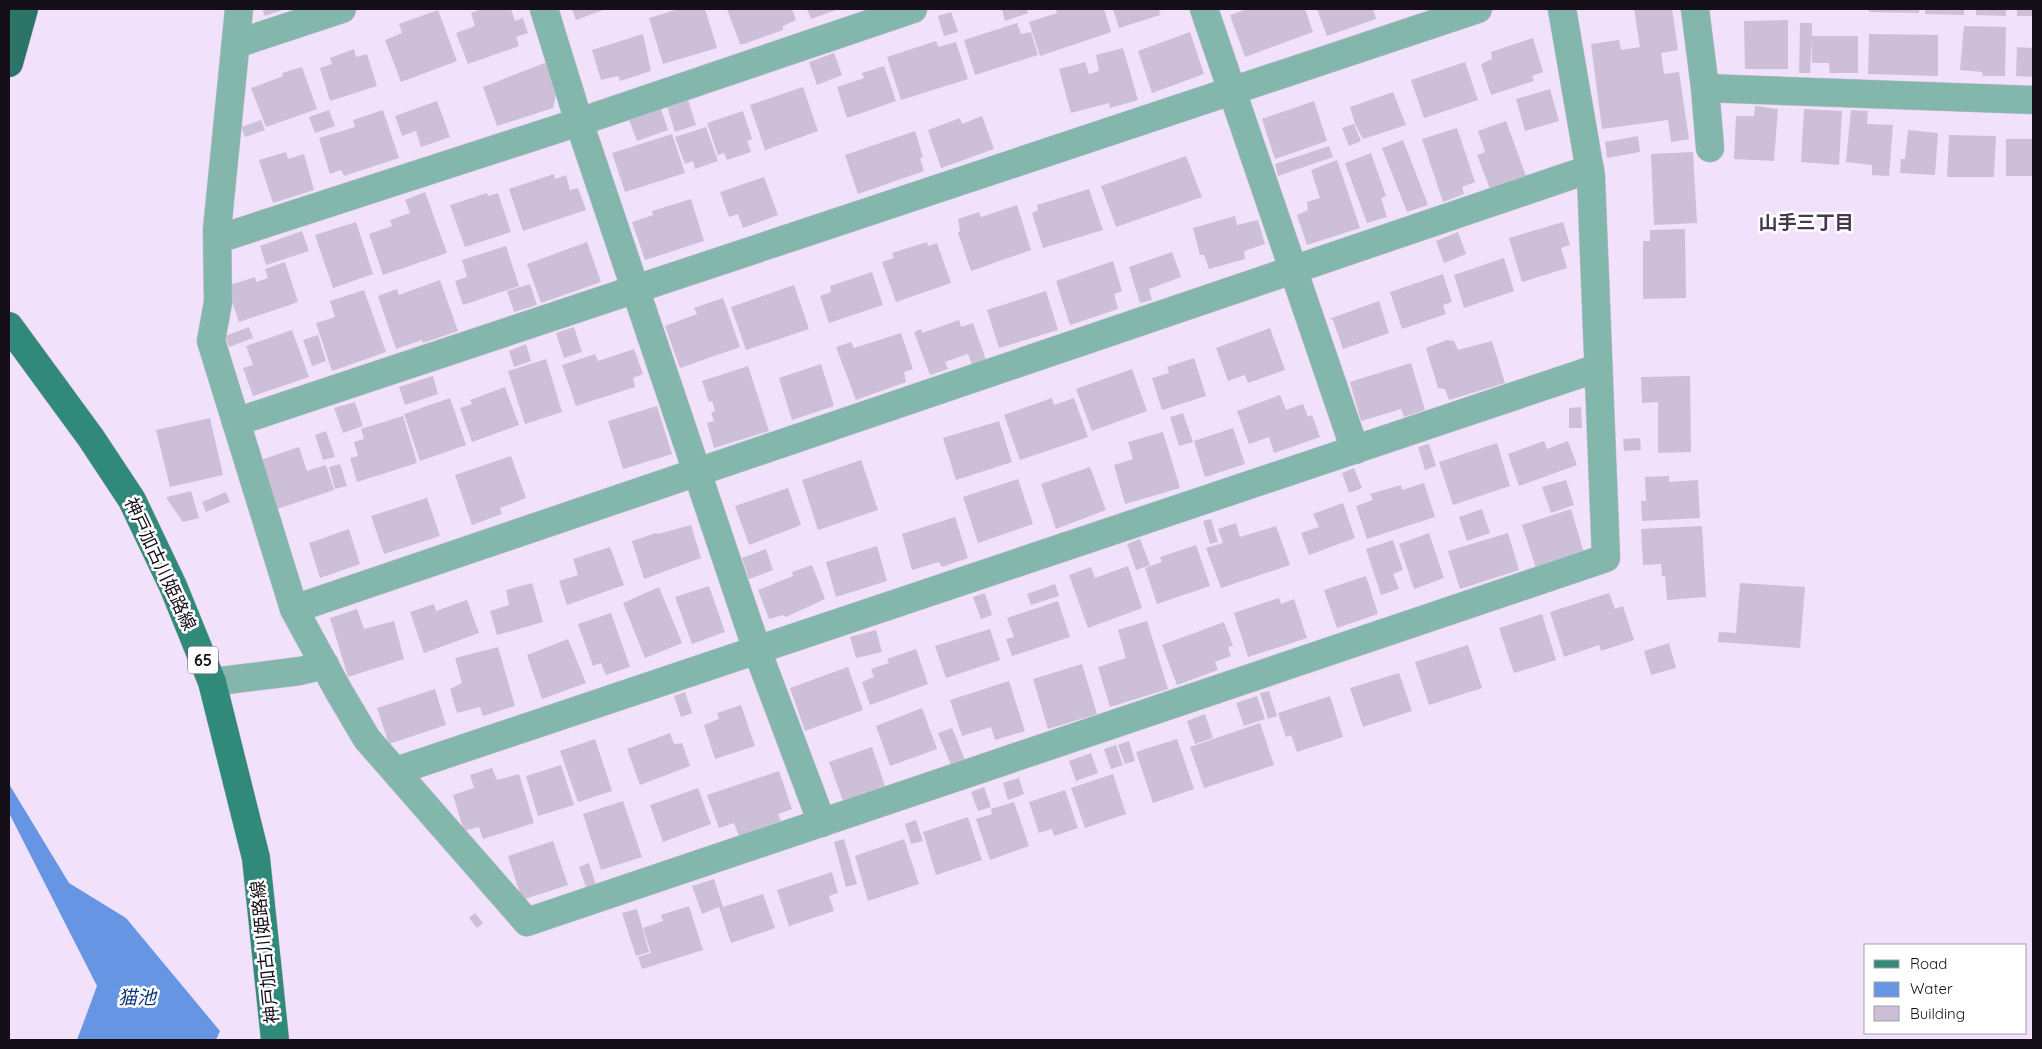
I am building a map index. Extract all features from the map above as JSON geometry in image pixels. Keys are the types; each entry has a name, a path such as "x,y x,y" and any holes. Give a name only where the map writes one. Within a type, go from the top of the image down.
{"highway":[{"path":"9,63 24,9"}],"main road":[{"name":"神戸加古川姫路線","path":"9,326 91,438 132,500 173,586 212,682 256,858 275,1040"}],"street":[{"path":"239,9 217,230 218,302 211,341 294,609 367,739 527,922 1606,558 1590,170 1562,9"},
{"path":"236,44 342,9"},
{"path":"544,9 579,122 756,650 822,823"},
{"path":"218,239 579,122 913,9"},
{"path":"1204,9 1355,450"},
{"path":"236,422 1478,9"},
{"path":"1695,9 1710,148"},
{"path":"1705,88 2033,100"},
{"path":"294,609 1590,170"},
{"path":"396,771 1598,368"},
{"path":"212,682 300,671 325,665"}],"water":[{"name":"猫池","path":"9,784 69,883 126,918 220,1031 216,1040 77,1040 97,986 9,813"}],"building":[{"path":"262,9 285,9 265,16"},
{"path":"481,9 511,9 515,21 523,18 528,33 516,37 519,46 468,64 456,33 475,26 471,13"},
{"path":"572,9 606,9 576,20"},
{"path":"679,9 705,9 717,48 663,64 649,18"},
{"path":"727,9 792,9 796,20 783,26 783,30 740,44"},
{"path":"807,9 839,9 811,19"},
{"path":"1027,9 1028,13 1005,21 1002,10"},
{"path":"1056,9 1104,9 1111,32 1040,56 1029,22 1057,13"},
{"path":"1113,9 1164,9 1159,11 1160,15 1119,28"},
{"path":"1248,9 1305,9 1313,32 1245,57 1230,15"},
{"path":"1317,9 1373,9 1376,19 1327,36"},
{"path":"1634,9 1672,9 1678,50 1661,53 1664,74 1679,72 1689,139 1671,142 1668,120 1602,129 1591,44 1619,40 1621,50 1640,47"},
{"path":"1869,9 1919,9 1919,13 1869,12"},
{"path":"1925,9 1964,9 1964,15 1925,14"},
{"path":"1976,9 2006,9 2006,16 1976,15"},
{"path":"2017,9 2033,9 2033,16 2017,16"},
{"path":"438,10 457,61 401,82 385,40 402,33 399,24"},
{"path":"951,12 958,32 944,36 938,16"},
{"path":"1788,20 1788,69 1745,69 1744,21"},
{"path":"1017,23 1021,34 1031,32 1038,55 975,75 964,40"},
{"path":"1800,23 1812,23 1812,36 1858,36 1858,73 1830,73 1829,63 1812,63 1812,39 1810,73 1799,73"},
{"path":"1964,26 2006,27 2005,76 1983,76 1982,72 1960,70"},
{"path":"1190,32 1204,74 1152,93 1138,51"},
{"path":"643,34 651,71 620,81 618,76 601,80 592,50"},
{"path":"1869,34 1938,35 1938,76 1868,74"},
{"path":"1533,38 1543,72 1532,76 1534,81 1491,95 1481,64 1492,59 1491,52"},
{"path":"936,41 938,47 956,42 968,79 901,100 887,57"},
{"path":"2017,47 2033,48 2033,77 2016,76"},
{"path":"1123,48 1138,100 1110,108 1109,103 1071,113 1059,69 1085,62 1089,74 1099,71 1096,55"},
{"path":"354,49 356,57 367,54 377,86 330,101 320,68 332,64 330,58"},
{"path":"834,53 842,75 817,85 809,62"},
{"path":"547,62 557,89 553,108 497,126 483,87"},
{"path":"1465,62 1478,100 1424,118 1411,80"},
{"path":"884,66 896,101 847,118 837,87 864,78 862,73"},
{"path":"302,67 317,109 266,127 251,88 283,76 282,73"},
{"path":"803,87 818,131 765,150 750,105"},
{"path":"1550,89 1559,121 1525,131 1516,99"},
{"path":"1393,92 1406,125 1363,139 1355,124 1350,107"},
{"path":"688,100 696,125 675,132 667,106"},
{"path":"437,101 450,137 421,147 416,131 402,136 395,116"},
{"path":"1314,101 1327,141 1275,159 1262,119"},
{"path":"1755,106 1778,109 1774,161 1734,159 1736,116 1754,116"},
{"path":"661,109 668,130 637,141 629,120"},
{"path":"1804,109 1842,111 1839,165 1801,162"},
{"path":"329,110 335,126 315,133 309,117"},
{"path":"383,110 399,158 344,176 341,170 330,174 319,138 355,127 353,120"},
{"path":"1851,110 1868,111 1867,124 1893,125 1889,176 1872,175 1872,165 1846,162"},
{"path":"743,111 752,139 747,141 751,152 727,160 724,153 718,155 707,123"},
{"path":"982,116 994,149 941,168 928,130 960,118 962,124"},
{"path":"261,120 265,130 245,137 241,127"},
{"path":"1506,121 1526,176 1490,189 1477,155 1485,152 1478,131"},
{"path":"1354,124 1361,141 1349,146 1342,128"},
{"path":"706,127 718,161 695,169 693,161 685,164 675,137"},
{"path":"1457,128 1475,182 1462,187 1464,194 1443,202 1422,139"},
{"path":"1908,130 1938,133 1935,175 1900,173 1901,159 1905,159"},
{"path":"915,131 923,157 920,159 924,171 858,194 845,155"},
{"path":"672,134 685,173 625,192 612,153"},
{"path":"1949,135 1996,136 1994,177 1947,177"},
{"path":"1638,136 1640,152 1607,158 1605,142"},
{"path":"2006,139 2033,139 2033,176 2006,176"},
{"path":"1403,140 1428,205 1407,212 1382,148"},
{"path":"1329,146 1333,157 1278,176 1275,164"},
{"path":"286,152 288,159 304,154 314,190 273,203 259,160"},
{"path":"1693,152 1697,223 1654,225 1651,154"},
{"path":"1371,153 1386,196 1381,198 1387,217 1367,223 1345,163"},
{"path":"1186,156 1202,197 1116,227 1101,186"},
{"path":"1337,160 1360,228 1307,245 1297,215 1308,210 1307,202 1320,198 1311,170"},
{"path":"554,174 555,179 566,175 570,190 578,188 586,210 523,231 509,189"},
{"path":"764,177 778,215 743,228 738,214 729,217 720,192"},
{"path":"1089,189 1103,230 1043,248 1032,213 1038,210 1037,205"},
{"path":"425,192 447,253 383,275 369,234 392,226 390,220 410,213 405,200"},
{"path":"487,193 488,196 498,193 511,232 465,247 450,205"},
{"path":"691,199 704,241 645,260 632,222 653,215 652,211"},
{"path":"1017,205 1031,250 971,271 958,233 960,231 958,219 979,212 981,217"},
{"path":"1235,216 1237,225 1258,220 1265,244 1244,251 1245,259 1209,269 1204,255 1200,255 1193,228"},
{"path":"356,222 373,274 333,288 315,235"},
{"path":"1563,222 1570,245 1561,248 1567,268 1522,282 1509,238"},
{"path":"1685,229 1686,298 1643,299 1643,241 1650,241 1650,230"},
{"path":"302,231 309,251 266,265 260,246"},
{"path":"1458,232 1466,254 1444,263 1436,241"},
{"path":"587,242 601,282 541,303 527,264"},
{"path":"927,242 928,246 937,243 951,283 896,302 882,262 894,258 892,253"},
{"path":"506,246 519,286 463,305 455,281 467,277 462,260"},
{"path":"1172,252 1181,277 1149,289 1152,300 1140,303 1129,267"},
{"path":"1504,258 1514,291 1464,308 1454,275"},
{"path":"1113,261 1122,291 1114,294 1118,309 1070,325 1056,281"},
{"path":"285,262 298,302 239,322 227,286 255,277 256,282 268,278 265,269"},
{"path":"872,272 883,305 829,323 820,296 831,292 830,286"},
{"path":"1443,274 1452,302 1443,305 1446,314 1402,329 1390,292"},
{"path":"440,280 458,331 423,343 422,340 396,349 378,296 397,289 399,295"},
{"path":"530,284 537,305 514,312 507,291"},
{"path":"794,285 809,329 746,350 731,307"},
{"path":"364,290 386,352 332,371 316,323 335,317 330,301"},
{"path":"1046,291 1058,330 999,348 987,310"},
{"path":"723,298 740,347 680,368 665,326 697,314 694,308"},
{"path":"1379,301 1389,333 1343,349 1333,320 1329,319"},
{"path":"959,320 961,327 973,323 986,360 972,365 968,354 945,362 948,369 930,375 914,332 921,329 922,333"},
{"path":"249,327 253,338 229,347 225,336"},
{"path":"574,327 582,352 564,358 556,333"},
{"path":"1270,328 1285,370 1248,383 1245,375 1228,381 1216,348"},
{"path":"292,330 309,377 253,396 243,368 253,365 246,346"},
{"path":"901,333 913,369 904,372 906,382 856,400 836,347 851,342 854,348"},
{"path":"318,335 326,361 312,366 303,340"},
{"path":"1447,340 1454,341 1458,350 1492,341 1505,383 1449,400 1445,389 1438,388 1426,348"},
{"path":"526,344 531,361 514,367 509,351"},
{"path":"634,349 643,374 633,378 635,387 576,406 562,365 595,354 598,361"},
{"path":"1194,358 1206,396 1162,410 1152,378 1169,373 1167,367"},
{"path":"546,359 562,412 525,424 508,371"},
{"path":"1411,363 1425,410 1404,417 1401,409 1361,421 1350,382"},
{"path":"821,364 834,406 792,420 779,378"},
{"path":"748,366 769,431 714,448 707,423 714,421 711,413 715,411 712,401 709,402 702,381"},
{"path":"1132,369 1147,411 1092,431 1076,389"},
{"path":"433,376 438,394 405,405 399,387"},
{"path":"1690,376 1691,452 1658,453 1658,402 1642,403 1641,377"},
{"path":"505,387 519,425 472,442 460,408 472,404 470,400"},
{"path":"1280,395 1286,410 1303,404 1308,417 1312,415 1320,437 1274,453 1269,437 1249,444 1237,411"},
{"path":"450,398 466,445 420,461 404,414"},
{"path":"1052,398 1054,405 1074,398 1088,437 1020,460 1004,415"},
{"path":"355,402 363,426 343,433 334,408"},
{"path":"657,406 672,454 623,469 608,421"},
{"path":"1581,407 1582,428 1569,428 1569,408"},
{"path":"1183,413 1193,442 1179,446 1170,417"},
{"path":"403,416 417,463 357,482 350,458 358,456 354,442 364,439 361,429"},
{"path":"210,418 223,475 170,487 156,430"},
{"path":"999,421 1012,462 956,480 943,438"},
{"path":"1233,428 1245,464 1205,477 1194,441"},
{"path":"326,431 335,457 323,460 315,435"},
{"path":"1163,432 1180,488 1125,504 1114,465 1133,459 1128,442"},
{"path":"1640,438 1641,450 1624,451 1623,439"},
{"path":"1544,441 1547,449 1568,441 1577,465 1519,486 1508,454"},
{"path":"1497,443 1510,486 1453,505 1439,462"},
{"path":"1429,444 1436,466 1425,470 1418,447"},
{"path":"299,447 307,471 326,465 334,490 274,510 258,461"},
{"path":"511,456 526,498 500,508 502,514 472,525 455,475"},
{"path":"861,460 878,510 818,530 802,480"},
{"path":"340,464 347,486 335,489 329,467"},
{"path":"1090,467 1106,510 1056,529 1041,484"},
{"path":"1354,468 1362,488 1349,493 1342,473"},
{"path":"1669,476 1669,482 1698,480 1700,518 1642,521 1641,501 1646,501 1645,477"},
{"path":"1018,479 1033,524 978,543 963,497"},
{"path":"1566,480 1574,505 1551,513 1542,487"},
{"path":"1424,483 1435,517 1367,539 1356,506 1373,500 1370,494 1401,485 1402,490"},
{"path":"788,488 801,525 749,545 735,506"},
{"path":"191,491 199,518 183,522 167,497"},
{"path":"226,492 230,502 206,512 202,502"},
{"path":"427,498 440,536 384,554 371,516"},
{"path":"1343,503 1355,538 1309,555 1301,533 1319,527 1313,514"},
{"path":"1482,509 1490,533 1467,541 1459,517"},
{"path":"1571,509 1584,553 1536,568 1522,525"},
{"path":"955,517 968,558 942,567 939,562 912,570 902,534"},
{"path":"1211,519 1218,542 1210,544 1203,521"},
{"path":"1236,523 1240,537 1276,526 1290,565 1221,588 1206,548 1223,543 1218,529"},
{"path":"691,525 701,558 644,579 632,541"},
{"path":"1702,526 1706,597 1667,600 1665,576 1662,576 1661,564 1643,565 1641,529"},
{"path":"349,529 360,564 320,578 309,543"},
{"path":"1429,533 1444,578 1414,589 1399,544"},
{"path":"1508,533 1519,570 1460,589 1448,551"},
{"path":"1140,539 1150,565 1136,570 1127,544"},
{"path":"1393,540 1403,570 1393,574 1399,589 1381,595 1366,549"},
{"path":"1196,545 1210,586 1157,604 1145,568 1162,562 1160,557"},
{"path":"877,546 887,581 836,597 826,562"},
{"path":"610,547 624,585 567,605 559,581 578,575 573,559"},
{"path":"766,549 773,570 749,579 742,558"},
{"path":"812,565 825,599 786,617 783,615 769,619 758,590 793,576 792,572"},
{"path":"1128,566 1142,608 1088,628 1069,575 1091,567 1095,578"},
{"path":"1366,576 1378,614 1337,628 1324,590"},
{"path":"532,583 543,622 497,635 490,611 509,605 506,590"},
{"path":"1740,583 1805,587 1800,648 1718,642 1719,632 1736,633"},
{"path":"1055,584 1059,596 1031,605 1027,594"},
{"path":"709,586 725,632 692,644 675,597"},
{"path":"659,587 682,643 645,658 623,603"},
{"path":"985,593 992,615 981,619 973,597"},
{"path":"1609,593 1615,609 1623,606 1634,640 1601,651 1599,645 1564,657 1550,612"},
{"path":"1279,598 1281,604 1294,599 1307,638 1248,657 1234,613"},
{"path":"467,600 479,633 424,653 410,612 434,604 436,611"},
{"path":"1058,601 1070,637 1012,656 1006,639 1014,637 1007,618"},
{"path":"357,609 364,629 394,621 404,659 348,677 330,618"},
{"path":"611,613 630,667 606,675 601,663 593,666 578,624"},
{"path":"1542,614 1556,660 1514,673 1499,628"},
{"path":"1147,621 1168,689 1110,707 1098,667 1126,658 1118,630"},
{"path":"1224,622 1233,646 1228,647 1231,656 1215,662 1218,670 1177,685 1162,645"},
{"path":"990,629 1000,660 946,678 935,646"},
{"path":"876,630 882,652 856,658 850,637"},
{"path":"568,639 586,683 542,699 527,655"},
{"path":"1669,643 1676,668 1651,675 1644,651"},
{"path":"1468,645 1482,688 1429,705 1415,662"},
{"path":"498,647 515,706 483,716 480,707 457,713 450,689 462,683 455,658"},
{"path":"916,649 928,684 870,705 862,682 874,677 871,669 889,663 887,659"},
{"path":"1082,664 1097,714 1048,729 1033,679"},
{"path":"848,667 863,710 805,731 790,688"},
{"path":"1399,673 1412,711 1363,727 1350,688"},
{"path":"1009,681 1025,731 995,740 991,727 962,736 950,700"},
{"path":"435,689 446,725 389,744 377,708"},
{"path":"1269,691 1277,716 1268,719 1260,693"},
{"path":"685,692 692,713 681,717 674,696"},
{"path":"1257,696 1265,719 1244,726 1236,703"},
{"path":"1330,696 1343,737 1297,752 1291,735 1286,737 1278,713"},
{"path":"741,705 755,746 715,759 704,725 719,719 717,713"},
{"path":"922,708 937,749 890,766 876,726"},
{"path":"1205,714 1213,738 1195,744 1187,721"},
{"path":"1260,723 1274,765 1204,788 1190,747"},
{"path":"952,728 965,760 951,765 938,733"},
{"path":"670,733 674,744 682,743 690,766 640,785 627,749"},
{"path":"595,739 612,791 578,802 560,751"},
{"path":"1177,739 1194,789 1153,803 1136,752"},
{"path":"1129,741 1135,761 1125,764 1118,745"},
{"path":"1116,745 1123,765 1111,769 1104,749"},
{"path":"872,747 885,786 843,801 829,762"},
{"path":"1091,753 1098,773 1076,781 1069,761"},
{"path":"561,765 574,805 538,816 526,776"},
{"path":"492,768 497,780 519,774 534,823 483,839 479,827 464,831 453,795 474,788 470,775"},
{"path":"779,771 792,809 778,814 781,821 739,836 734,823 719,828 707,795"},
{"path":"1113,774 1126,814 1085,828 1071,788"},
{"path":"1019,778 1024,794 1008,800 1003,783"},
{"path":"984,787 991,807 978,811 971,792"},
{"path":"698,788 711,824 663,842 650,805"},
{"path":"1065,790 1078,828 1054,836 1052,829 1039,833 1029,802"},
{"path":"623,801 642,857 601,870 583,814"},
{"path":"1014,802 1029,846 990,860 976,819 992,814 991,809"},
{"path":"968,817 982,860 936,875 923,832"},
{"path":"916,820 923,841 911,844 905,824"},
{"path":"844,839 857,884 846,887 834,842"},
{"path":"904,839 919,884 868,901 855,856"},
{"path":"553,841 568,885 522,900 508,856"},
{"path":"589,863 596,885 586,887 579,867"},
{"path":"832,872 838,893 829,896 834,911 789,926 777,890"},
{"path":"714,879 723,907 763,894 775,928 731,943 719,907 702,914 692,886"},
{"path":"689,906 703,950 642,969 638,957 651,953 643,928 663,921 661,915"},
{"path":"637,909 649,952 636,956 622,913"},
{"path":"475,913 483,923 477,928 469,918"}],"district":[{"name":"山手三丁目","path":"1806,222"}]}
